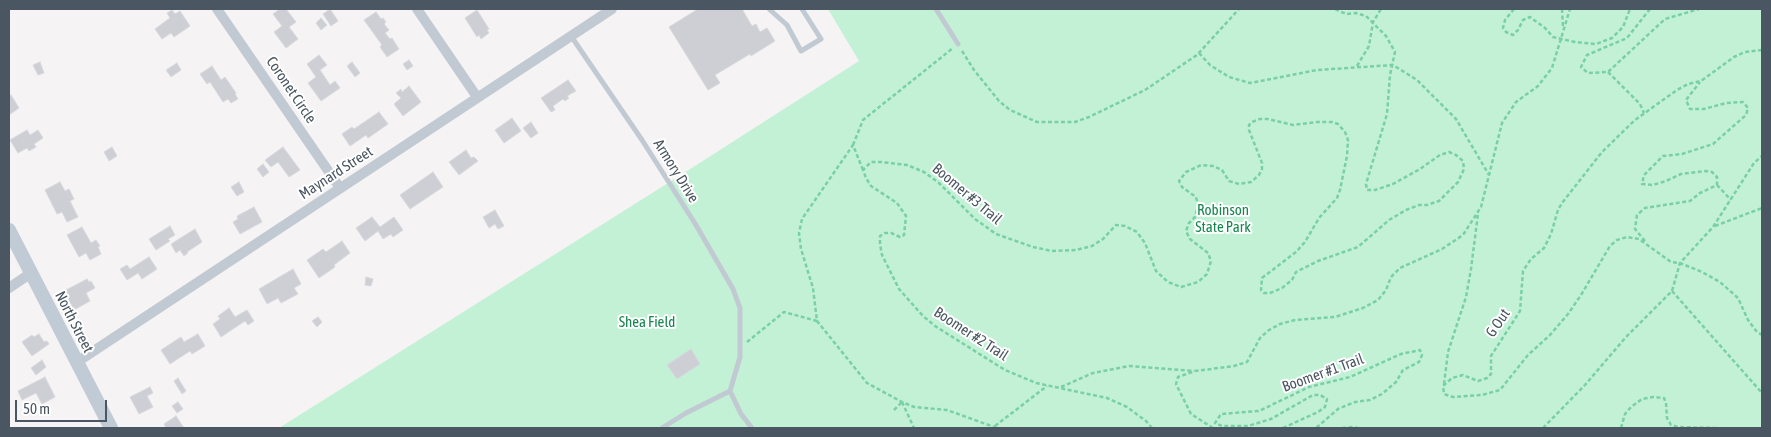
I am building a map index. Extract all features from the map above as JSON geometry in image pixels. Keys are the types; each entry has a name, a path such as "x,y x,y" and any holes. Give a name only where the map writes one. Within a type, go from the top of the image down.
{"main road":[{"name":"North Street","path":"9,230 111,428"}],"street":[{"name":"Coronet Circle","path":"217,9 340,188"},
{"path":"417,9 478,98"},
{"name":"Maynard Street","path":"77,362 612,9"},
{"path":"9,288 31,273"}],"lane":[{"path":"770,9 787,26 801,51 821,39 802,9"},
{"path":"936,9 958,44"},
{"name":"Armory Drive","path":"571,36 642,140 696,225 733,289 740,308 740,357 730,391"},
{"path":"662,428 686,413 730,391 752,428"}],"path":[{"path":"1048,386 996,427 947,410 914,407 867,383 817,321 813,288 800,249 799,233 802,219 853,145 863,120 958,44 974,70 999,101 1010,110 1037,122 1075,122 1090,117 1145,90 1198,53 1238,9"},
{"path":"1335,9 1346,14 1356,13 1366,16 1373,22 1386,36 1394,52 1392,65"},
{"path":"1356,67 1369,46 1373,22 1381,9"},
{"path":"1514,9 1505,20 1503,28 1506,32 1514,35 1523,20 1530,17 1545,28 1553,37 1596,44 1612,38 1626,21 1630,9"},
{"path":"1562,9 1563,31"},
{"path":"1570,9 1552,68 1538,86 1516,102 1502,123 1478,212 1466,297 1448,352 1444,394 1453,397 1482,395 1500,390 1528,355 1550,335 1568,314 1610,246 1617,240 1627,237 1639,239 1670,262 1702,272 1730,290 1738,298 1748,320 1757,332 1762,335"},
{"path":"1650,9 1627,38 1588,55 1581,67 1588,73 1608,72 1665,19 1699,9"},
{"name":"G Out","path":"1444,386 1452,378 1463,375 1478,381 1487,378 1491,374 1491,356 1520,312 1523,271 1531,259 1544,248 1562,203 1602,152 1645,114 1677,90 1688,84 1701,81 1734,57 1745,52 1762,50"},
{"path":"1198,53 1210,65 1229,77 1250,83 1298,72 1392,65 1416,80 1456,119 1489,175"},
{"name":"Boomer #3 Trail","path":"864,170 871,162 907,165 924,172 939,183 975,219 996,234 1033,247 1052,251 1084,248 1092,246 1103,239 1116,226 1125,226 1137,232 1145,243 1156,271 1168,282 1181,286 1198,282 1207,274 1211,261 1208,253 1190,239 1186,231 1189,223 1195,217 1198,204 1196,197 1182,187 1179,180 1186,172 1201,165 1213,166 1222,170 1229,181 1239,184 1251,182 1259,175 1262,169 1262,163 1248,130 1252,122 1268,119 1293,125 1324,122 1338,124 1345,132 1348,140 1347,156 1340,190 1336,198 1319,218 1305,242 1296,252 1262,278 1261,290 1264,293 1270,293 1282,288 1292,280 1296,272 1318,261 1358,247 1390,220 1406,210 1439,201 1458,182 1464,169 1463,161 1449,152 1440,155 1420,170 1393,184 1375,190 1367,190 1366,184 1387,114 1392,65"},
{"path":"1608,72 1640,104 1645,114"},
{"path":"1701,81 1686,100 1690,109 1704,109 1726,103 1743,102 1748,108 1746,115 1713,144 1682,154 1663,156 1644,175 1642,184 1654,185 1681,174 1712,172 1717,178 1717,185 1732,200"},
{"path":"853,145 864,170"},
{"path":"1543,428 1585,385 1626,337 1672,291 1680,264 1713,227 1754,163 1762,156"},
{"name":"Boomer #2 Trail","path":"864,170 871,186 903,209 906,216 904,235 900,237 891,233 885,233 880,236 882,254 899,289 935,326 1005,370 1036,383 1107,398 1127,407 1146,421 1152,428"},
{"path":"1651,247 1635,229 1638,215 1645,208 1690,201 1700,193 1717,185"},
{"path":"1713,227 1762,208"},
{"path":"1060,388 1092,373 1129,366 1195,371 1234,366 1247,362 1260,338 1280,324 1295,320 1335,317 1363,308 1378,300 1386,290 1391,277 1400,268 1442,249 1463,235 1478,212"},
{"path":"1672,291 1762,393"},
{"path":"740,348 784,312 817,321"},
{"name":"Boomer #1 Trail","path":"1283,428 1318,412 1325,406 1327,399 1320,395 1313,395 1271,419 1248,426 1222,426 1215,423 1221,414 1259,411 1309,388 1350,377 1401,354 1420,350 1422,355 1419,362 1403,370 1396,382 1382,394 1370,400 1355,402 1338,409 1316,428"},
{"path":"1195,371 1178,377 1176,384 1191,414 1212,428"},
{"path":"1620,428 1625,414 1631,407 1642,399 1653,398 1664,398 1666,418 1671,425 1678,427 1717,428"},
{"path":"894,410 902,402"},
{"path":"902,402 914,428"},
{"path":"1342,428 1358,428"}],"green space":[{"name":"Robinson State Park","path":"828,9 1762,9 1762,428 279,428 859,61"}],"building":[{"path":"280,9 286,9 296,22 289,27 298,39 286,48 274,32 282,26 273,14"},
{"path":"330,9 338,21 331,26 323,14"},
{"path":"698,9 742,9 752,26 756,24 760,32 767,28 775,41 715,75 720,83 708,90 669,27"},
{"path":"172,10 175,14 180,11 190,26 174,37 171,33 162,39 155,29 170,18 167,13"},
{"path":"477,10 489,29 487,30 489,33 481,39 479,35 477,37 465,18"},
{"path":"376,12 386,22 384,24 389,30 385,33 390,39 392,38 399,49 387,57 380,47 382,45 364,20"},
{"path":"321,18 327,25 321,30 316,23"},
{"path":"319,55 327,65 320,70 330,85 335,81 340,88 321,101 308,83 316,77 307,64"},
{"path":"409,60 413,66 407,70 403,64"},
{"path":"40,62 44,73 38,75 33,65"},
{"path":"352,62 360,73 355,77 347,66"},
{"path":"177,63 181,70 171,77 166,70"},
{"path":"212,66 221,80 225,77 238,99 231,103 228,99 223,102 210,82 207,84 200,74"},
{"path":"568,80 576,91 567,96 569,98 565,101 563,99 553,106 555,110 551,112 541,98"},
{"path":"409,86 421,102 403,116 394,104 401,98 396,93 401,89 402,92"},
{"path":"11,95 19,108 9,115 9,96"},
{"path":"379,112 388,124 368,138 366,135 350,146 342,134 352,127 354,129"},
{"path":"512,118 521,131 504,143 495,130"},
{"path":"531,122 538,133 531,138 523,128"},
{"path":"27,130 30,135 38,130 43,138 34,144 36,147 29,151 27,148 18,153 10,140"},
{"path":"112,147 117,156 109,161 104,152"},
{"path":"283,147 300,170 289,177 278,162 271,167 265,160"},
{"path":"466,150 471,158 474,157 478,161 459,175 449,162"},
{"path":"263,164 269,172 263,177 257,169"},
{"path":"433,172 443,187 410,209 400,195"},
{"path":"60,182 65,191 69,189 74,199 70,201 78,217 67,222 62,212 57,214 45,190"},
{"path":"239,182 244,192 237,196 231,187"},
{"path":"254,207 262,222 240,234 233,222 238,219 237,216"},
{"path":"495,210 504,226 498,229 495,224 489,228 483,217"},
{"path":"372,217 380,227 394,217 403,230 393,237 391,234 383,239 378,231 365,241 356,228"},
{"path":"170,226 175,235 168,239 170,241 156,250 149,239"},
{"path":"82,227 91,243 96,240 100,246 98,247 101,254 90,260 86,253 79,257 67,235"},
{"path":"195,229 202,242 184,256 180,250 176,253 171,244"},
{"path":"342,241 350,253 319,278 307,260 323,249 326,252"},
{"path":"149,257 157,269 142,279 138,273 127,280 120,269 127,265 130,269"},
{"path":"293,269 301,284 294,288 298,294 281,303 278,298 267,304 259,289"},
{"path":"366,277 373,279 371,286 365,285"},
{"path":"87,279 89,282 91,281 95,288 86,293 90,301 74,310 64,291"},
{"path":"229,308 235,317 247,310 254,321 248,325 245,321 221,337 213,324 220,319 218,316"},
{"path":"318,317 322,322 317,327 312,321"},
{"path":"39,334 44,342 47,341 49,344 32,356 22,342 32,335 34,337"},
{"path":"198,334 205,346 192,354 190,351 170,364 161,350 181,337 184,342"},
{"path":"691,349 700,364 677,379 667,365"},
{"path":"42,360 46,367 36,375 31,368"},
{"path":"45,377 55,397 42,404 36,393 22,400 18,391"},
{"path":"178,378 186,391 182,394 174,381"},
{"path":"150,387 153,393 147,396 153,407 139,414 130,397"},
{"path":"178,402 183,409 177,413 172,406"},
{"path":"176,416 184,428 166,428 164,424"}],"park label":[{"name":"Shea Field","path":"647,322"}]}
